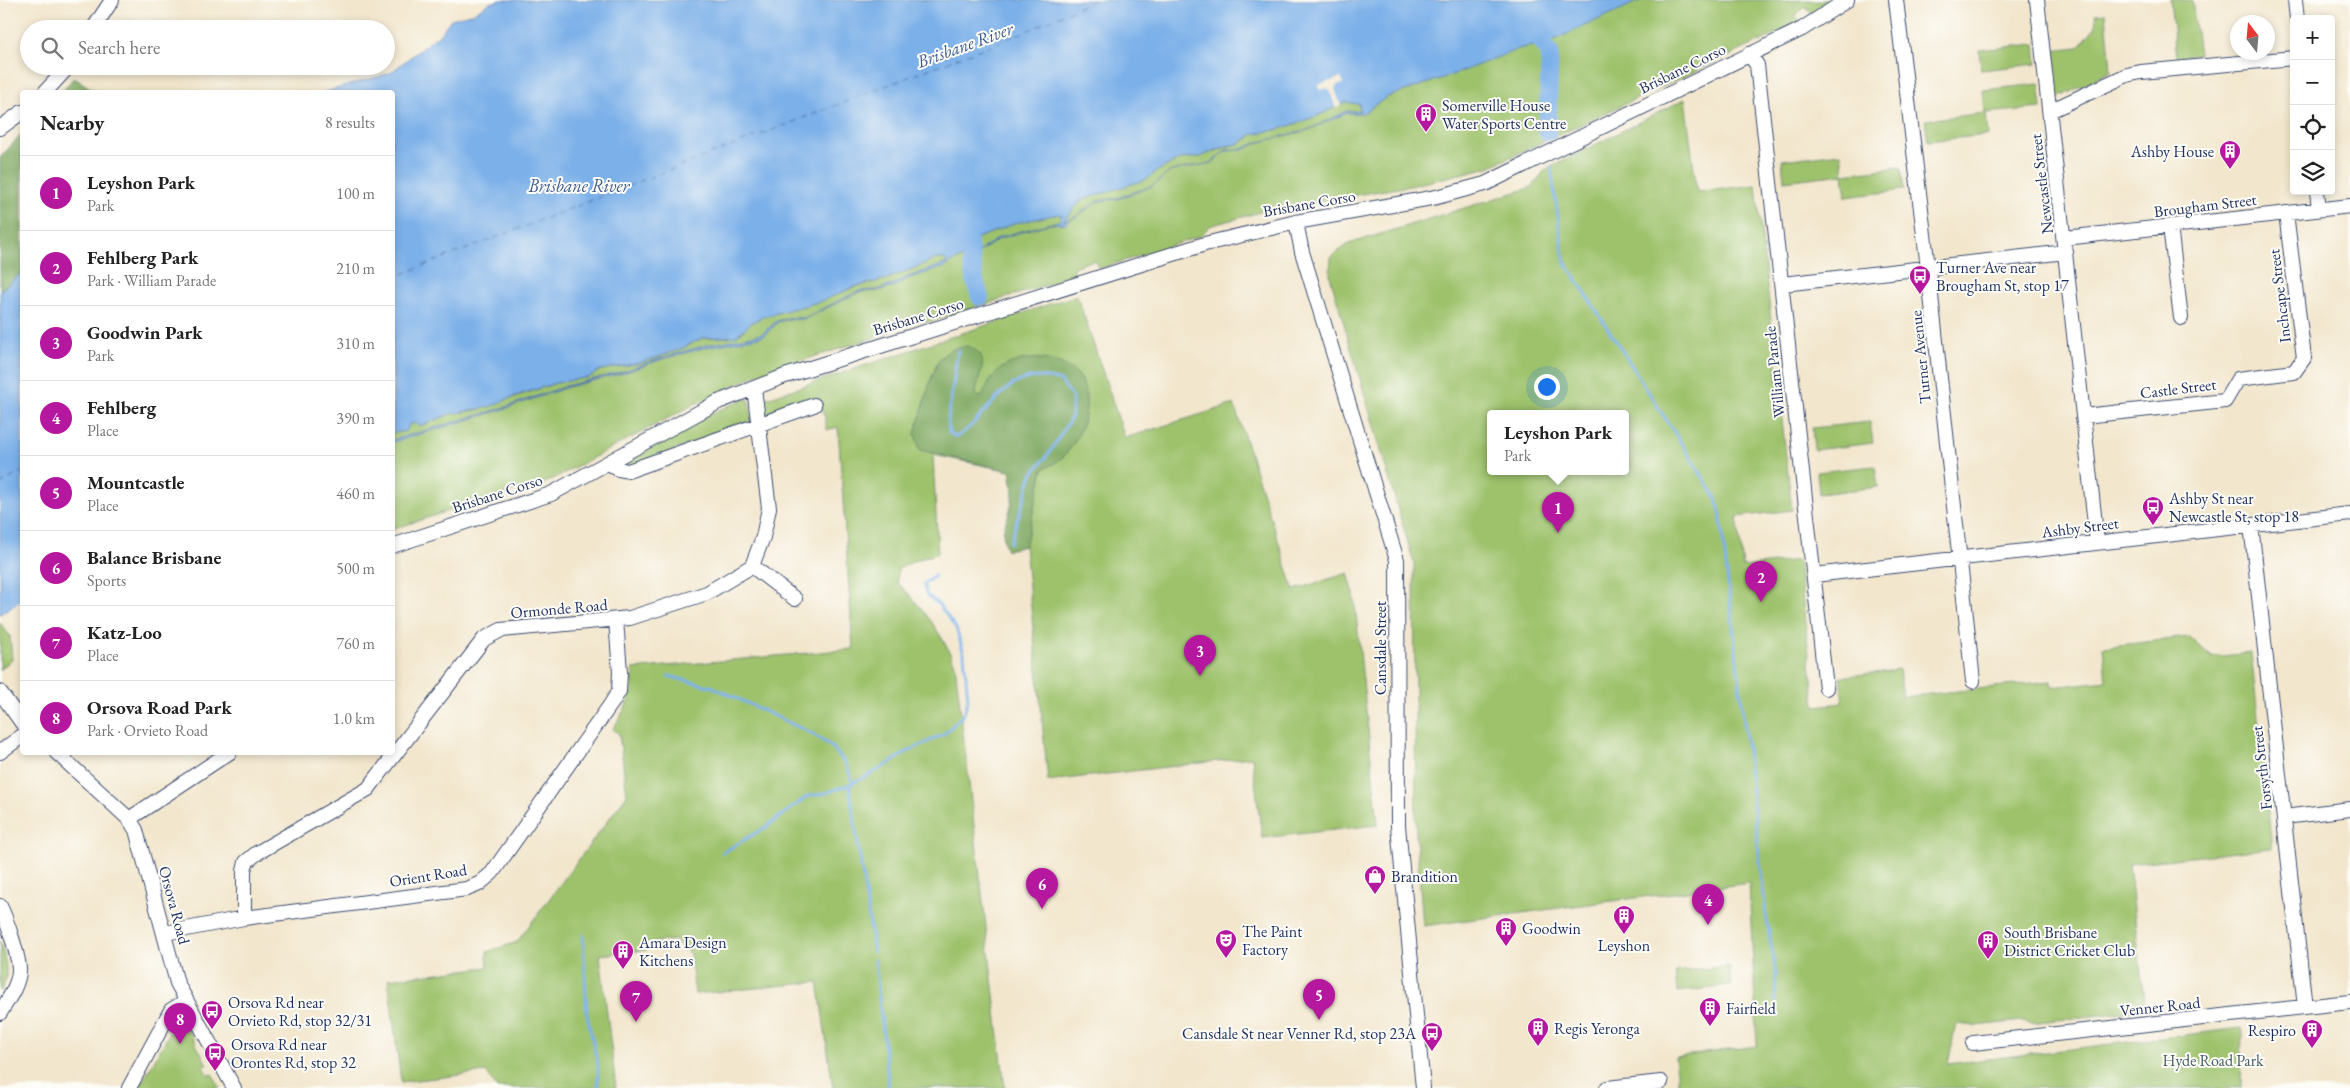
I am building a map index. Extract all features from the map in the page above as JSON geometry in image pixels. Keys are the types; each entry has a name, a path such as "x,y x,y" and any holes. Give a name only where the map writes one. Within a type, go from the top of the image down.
{"street":[{"path":"99,20 112,0"},
{"name":"Brisbane Corso","path":"395,545 551,494 718,402 785,376 1204,244 1296,222 1437,197 1485,184 1749,54 1802,30 1847,0"},
{"name":"Turner Avenue","path":"1896,0 1928,268 1973,681"},
{"name":"Newcastle Street","path":"2037,0 2066,245 2097,542"},
{"path":"2295,0 2297,15"},
{"name":"William Parade","path":"1749,54 1757,65 1826,688"},
{"path":"2050,111 2127,75 2141,72 2290,58"},
{"path":"47,90 61,75"},
{"path":"0,128 20,113"},
{"path":"2317,195 2319,209"},
{"name":"Brougham Street","path":"1782,284 1928,268 2170,226 2350,206"},
{"name":"Inchcape Street","path":"2286,213 2304,358 2294,372"},
{"name":"Cansdale Street","path":"1296,222 1302,252 1397,560 1398,826 1424,1088"},
{"path":"2170,226 2181,318"},
{"name":"Castle Street","path":"2084,416 2225,401 2238,379 2294,372"},
{"path":"754,388 769,508 764,537 752,566 795,599"},
{"path":"609,463 618,469 628,471 814,405"},
{"name":"Ashby Street","path":"1814,575 2350,514"},
{"name":"Forsyth Street","path":"2251,525 2306,1007"},
{"name":"Ormonde Road","path":"395,754 484,639 501,630 616,620 707,593 752,566"},
{"name":"Orient Road","path":"165,933 244,918 467,889 479,884 492,873 619,690 620,672 616,620"},
{"path":"0,692 20,720"},
{"path":"0,752 20,737"},
{"name":"Orsova Road","path":"59,755 129,819 136,830 177,983 234,1088"},
{"path":"129,819 225,755"},
{"name":"Ormonde Road","path":"244,918 244,871 246,862 368,789 394,755"},
{"path":"2284,816 2350,809"},
{"path":"0,906 5,915 19,970 16,984 0,1013"},
{"path":"129,1088 171,1010 186,1001"},
{"name":"Venner Road","path":"1973,1043 2350,1002"},
{"path":"1607,1088 1660,1082"}],"green space":[{"path":"1641,0 1833,0 1812,15 1807,7 1795,14 1800,23 1489,167 1410,186 1271,209 1209,226 1201,236 1099,269 1094,260 1073,267 1075,276 926,323 923,314 887,324 889,333 754,376 695,404 547,482 479,501 395,528 395,441 507,408 567,387 623,373 662,359 707,347 763,336 778,322 788,319 804,319 859,292 877,291 893,287 909,278 945,267 956,260 979,252 1001,238 1047,224 1065,223 1063,221 1081,200 1147,179 1157,171 1180,159 1199,157 1248,139 1253,134 1280,129 1317,116 1346,102 1359,104 1360,111 1347,111 1332,119 1347,113 1363,113 1387,97 1463,71 1516,49 1488,51 1545,44"},
{"path":"2170,0 2192,0 2199,55 2176,57"},
{"path":"2106,13 2111,71 2056,99 2051,50 2079,47 2096,26 2095,14"},
{"path":"2035,44 2037,64 1981,70 1979,50"},
{"path":"74,77 94,90 64,90"},
{"path":"2039,84 2042,108 1986,113 1988,135 1928,141 1925,120 1985,113 1983,90"},
{"name":"Hyde Road Park","path":"1685,99 1697,192 1756,185 1792,510 1737,517 1743,567 1798,560 1815,706 1843,703 1840,677 1899,670 1903,697 2051,681 2052,687 2106,681 2103,647 2189,637 2212,657 2251,653 2272,848 2129,864 2145,1010 2030,1023 2023,1021 1975,1026 1956,1024 1948,1064 2242,1028 2241,1088 1679,1088 1675,1057 1757,1046 1749,883 1423,926 1416,835 1414,564 1330,276 1331,257 1348,244 1532,187 1545,170"},
{"path":"20,135 20,275 0,291 0,158"},
{"path":"1841,153 1844,174 1901,167 1904,190 1846,197 1843,174 1784,181 1782,160"},
{"path":"1058,214 1062,215 1059,221 1000,237 978,252 972,248 970,242 975,239 1016,223"},
{"path":"936,259 945,259 948,263 877,290 859,291 804,318 788,318 777,321 762,334 707,345 661,358 622,372 566,386 506,407 395,439 395,433 406,431 410,424 415,423 420,426 450,414 477,410 556,383 590,377 600,370 640,363 683,348 702,338 729,337 742,332 751,323 762,317 822,301 854,287 887,279"},
{"path":"1077,295 1125,438 1234,404 1294,590 1348,573 1354,594 1378,825 1262,838 1252,757 1048,781 1025,546 1043,469 1010,471 933,455 938,553 898,569 897,582 930,620 955,664 1005,1088 833,1088 818,982 695,994 690,954 675,940 647,943 647,950 600,955 616,1088 497,1088 486,1072 401,1082 388,979 488,967 487,952 517,942 627,795 619,734 613,729 631,694 633,669 853,649 838,427 827,430 824,414 817,398 764,415 761,405 767,398"},
{"path":"967,346 975,350 982,360 976,394 979,397 982,396 995,374 1002,368 1021,360 1032,359 1053,361 1072,370 1080,377 1085,391 1086,409 1082,426 1074,443 1063,457 1043,469 1025,546 1007,550 1004,543 1004,530 1013,497 1010,471 920,450 915,434 931,379 939,359 950,350"},
{"path":"743,399 749,399 752,420 739,427 630,466 622,465 622,462 698,420"},
{"path":"1870,422 1873,443 1814,450 1812,428"},
{"path":"1875,466 1878,487 1819,494 1817,472"},
{"path":"0,623 10,636 12,659 0,670"},
{"path":"0,941 6,973 0,992"},
{"path":"1729,966 1731,986 1677,992 1675,972"},
{"path":"175,1023 185,1024 207,1064 203,1067 208,1075 212,1074 221,1088 139,1088"}],"water":[{"name":"Brisbane River","path":"501,0 1641,0 1545,44 1521,48 1463,71 1387,97 1363,113 1347,113 1308,130 1347,111 1360,111 1359,104 1346,102 1317,116 1280,129 1253,134 1239,144 1226,146 1199,157 1180,159 1157,171 1147,179 1081,200 1063,221 1073,218 1066,223 1048,224 1059,221 1062,215 1058,214 1016,223 975,239 970,242 972,248 978,252 1000,237 1039,226 1001,238 979,252 956,260 945,267 909,278 893,287 877,291 859,292 804,319 788,319 778,322 763,336 707,347 662,359 623,373 567,387 507,408 395,441 395,439 506,407 566,386 622,372 661,358 707,345 762,334 777,321 788,318 804,318 859,291 877,290 948,263 945,259 936,259 887,279 854,287 822,301 762,317 751,323 736,336 702,338 683,348 640,363 600,370 590,377 556,383 515,396 489,407 450,414 420,426 414,423 410,424 406,431 395,433 395,90 332,90 383,75 395,75 395,69 440,34 451,19 474,13 489,3"},
{"path":"1308,130 1260,142 1242,150 1226,151 1212,163 1171,171 1211,163 1226,150 1242,149 1259,142"},
{"path":"1152,186 1118,199 1098,201 1118,198"},
{"path":"20,275 20,601 0,614 0,291"}],"pier":[{"path":"1341,78 1343,84 1337,85 1335,89 1341,106 1336,108 1330,90 1327,88 1319,90 1318,85"}],"waterway":[{"path":"1539,38 1550,53 1547,132"},
{"path":"1551,168 1564,260 1715,496 1720,512 1766,915 1776,974 1775,1001"},
{"path":"967,232 974,277 980,297"},
{"path":"958,350 948,419 949,433 956,437 966,430 1003,392 1025,379 1041,377 1061,381 1072,397 1072,416 1050,452 1032,474 1010,543"},
{"path":"722,853 766,827 808,796 823,794 853,783 909,751 944,734 964,714 968,700 964,654 956,628 939,605 926,594 924,584 935,576"},
{"path":"668,676 713,687 811,733 831,746 846,764 853,783"},
{"path":"849,784 874,952"},
{"path":"583,935 587,1015 598,1066 598,1088"},
{"path":"875,960 889,1088"}],"ferry route":[{"path":"395,277 1027,31 1095,0"},
{"path":"0,485 20,472"}],"place":[{"name":"Somerville House Water Sports Centre","path":"1426,133"},
{"name":"Ashby House","path":"2230,170"},
{"name":"Turner Ave near Brougham St, stop 17","path":"1920,295"},
{"name":"Ashby St near Newcastle St, stop 18","path":"2153,526"},
{"name":"Leyshon Park","path":"1558,533"},
{"name":"Fehlberg Park","path":"1761,602"},
{"name":"Goodwin Park","path":"1200,676"},
{"name":"Brandition","path":"1375,895"},
{"name":"Balance Brisbane","path":"1042,909"},
{"name":"Fehlberg","path":"1708,925"},
{"name":"Leyshon","path":"1624,935"},
{"name":"Goodwin","path":"1506,947"},
{"name":"The Paint Factory","path":"1226,959"},
{"name":"South Brisbane District Cricket Club","path":"1988,960"},
{"name":"Amara Design Kitchens","path":"623,970"},
{"name":"Mountcastle","path":"1319,1020"},
{"name":"Katz-Loo","path":"636,1022"},
{"name":"Fairfield","path":"1710,1027"},
{"name":"Orsova Rd near Orvieto Rd, stop 32/31","path":"212,1030"},
{"name":"Orsova Road Park","path":"180,1044"},
{"name":"Regis Yeronga","path":"1538,1047"},
{"name":"Respiro","path":"2312,1049"},
{"name":"Cansdale St near Venner Rd, stop 23A","path":"1432,1052"},
{"name":"Orsova Rd near Orontes Rd, stop 32","path":"215,1072"}]}
